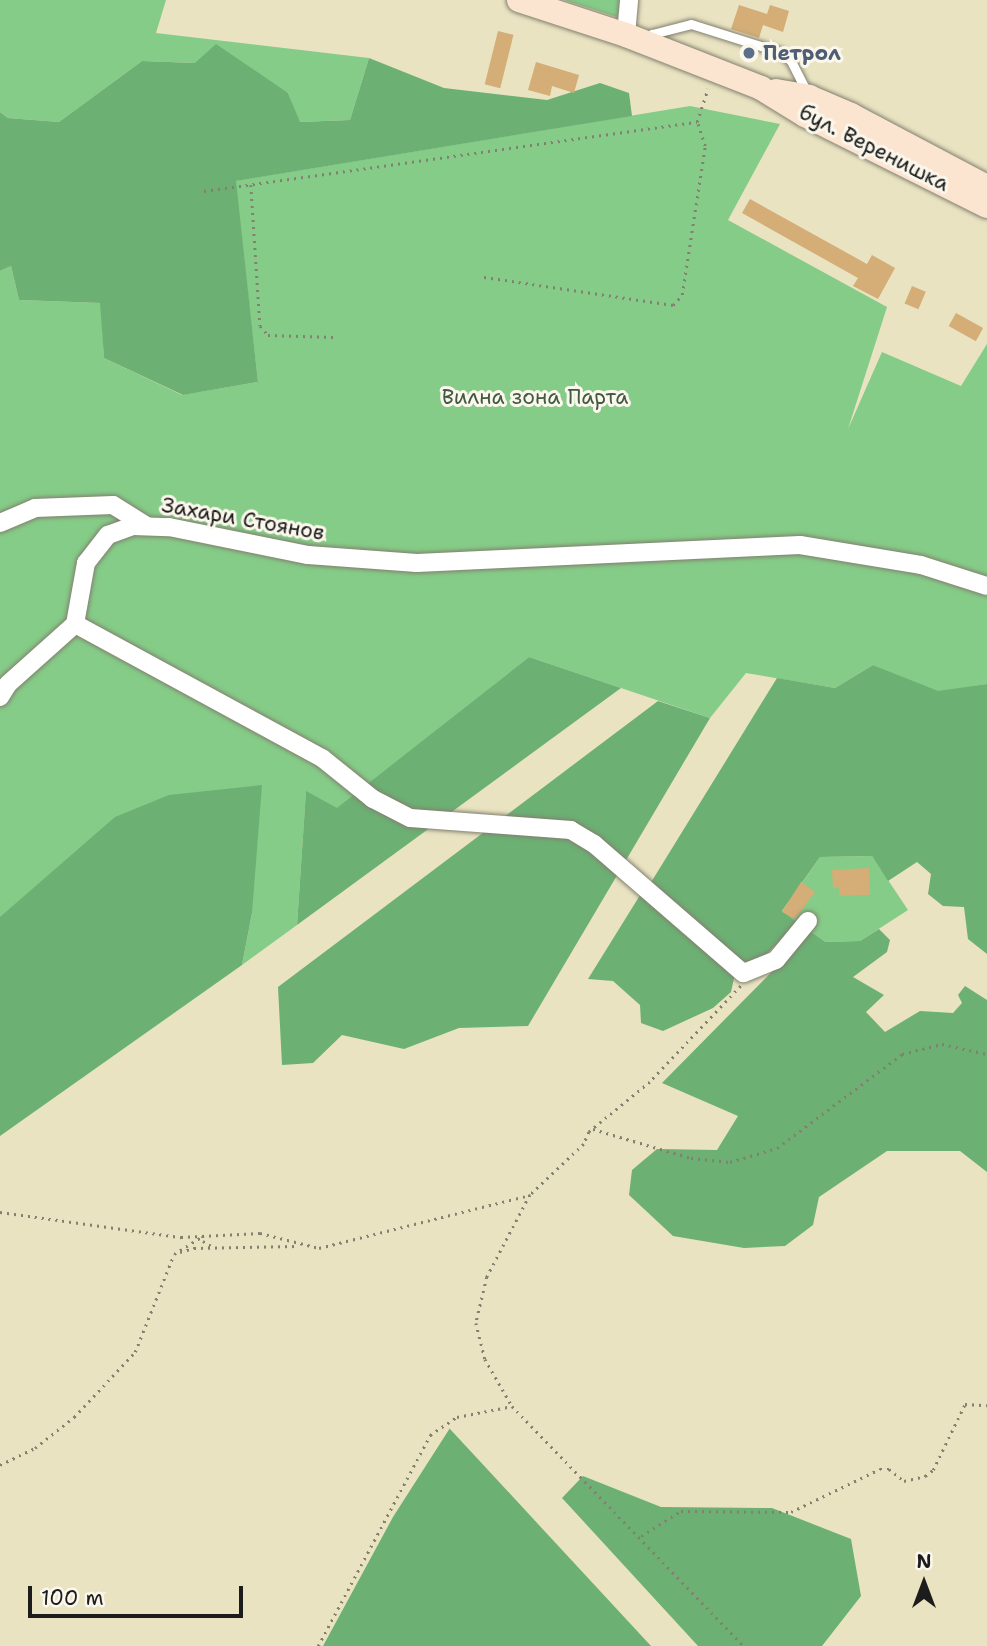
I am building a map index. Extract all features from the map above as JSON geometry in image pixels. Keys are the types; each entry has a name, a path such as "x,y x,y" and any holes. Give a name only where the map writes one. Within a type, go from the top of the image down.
{"main road":[{"name":"бул. Веренишка","path":"519,0 637,39 716,69 761,88 805,115 974,186"},
{"name":"бул. Веренишка","path":"761,88 809,97 974,186 987,206"}],"street":[{"path":"629,0 637,39"},
{"path":"0,523 35,508 113,505 146,526"},
{"name":"Захари Стоянов","path":"75,624 86,563 108,535 146,526 169,527 308,555 417,563 800,545 921,565 987,586"},
{"path":"0,697 8,684 75,624 322,758 373,799 410,818 447,823 513,824 571,830 594,844 743,973 776,960 808,921"}],"lane":[{"path":"637,39 691,24 780,52 791,61 809,97"}],"path":[{"path":"484,277 673,305 682,295 705,146 696,122 716,69"},
{"path":"204,191 696,122"},
{"path":"251,185 260,326 268,335 334,337"},
{"path":"743,973 741,991 650,1082 593,1129 584,1144 530,1195 486,1278 476,1323 485,1359 512,1406 641,1536 744,1646"},
{"path":"593,1129 691,1158 730,1162 777,1148 901,1054 942,1044 987,1054"},
{"path":"174,1254 215,1248 335,1246 530,1195"},
{"path":"0,1212 156,1234 204,1236 260,1233 301,1246"},
{"path":"204,1236 203,1241 215,1248"},
{"path":"0,1465 35,1448 74,1417 135,1352 174,1254 204,1236"},
{"path":"641,1536 681,1511 783,1509 791,1512 880,1469 889,1469 904,1481 925,1476 933,1470 965,1404 987,1405"},
{"path":"318,1646 430,1435 457,1417 512,1406"}],"green space":[{"path":"0,0 166,0 156,33 369,58 350,120 299,122 288,93 195,63 142,61 59,122 8,118 0,112"},
{"path":"564,0 624,0 617,17"},
{"path":"216,44 288,93 300,122 350,120 369,58 444,88 547,100 600,83 629,93 632,116 236,181 258,382 183,395 104,358 100,303 19,300 11,266 0,271 0,112 8,118 59,122 142,61 195,63"},
{"name":"Вилна зона Парта","path":"690,106 780,124 728,220 887,307 848,429 882,352 961,386 987,344 987,684 938,692 873,665 835,688 746,673 710,718 529,657 337,809 306,792 297,925 242,965 252,913 0,917 0,271 11,266 19,300 101,303 104,358 182,395 258,382 235,181"},
{"path":"529,657 621,688 297,925 306,791 337,808"},
{"path":"873,665 938,691 987,684 987,954 968,939 964,907 943,906 928,894 931,874 917,862 888,881 872,856 820,857 782,911 798,923 760,961 742,962 650,884 777,678 835,688"},
{"path":"658,701 710,718 528,1026 459,1028 404,1049 342,1035 313,1063 282,1065 278,987"},
{"path":"262,785 252,913 242,965 0,1136 0,917 115,817 169,795"},
{"path":"872,856 908,910 860,941 824,942 782,912 820,857"},
{"path":"642,892 735,974 731,992 713,1008 663,1031 641,1023 640,1005 613,981 588,979"},
{"path":"879,929 890,940 887,952 853,977 884,995 866,1012 885,1032 920,1011 953,1013 962,1003 958,995 965,986 987,1000 987,1172 960,1151 887,1151 819,1197 813,1225 785,1246 744,1248 673,1236 629,1195 632,1170 657,1149 717,1150 738,1116 662,1083 811,932 825,942 860,941"},
{"path":"450,1428 651,1646 323,1646 393,1517"},
{"path":"583,1476 661,1507 772,1508 851,1539 861,1596 822,1646 698,1646 562,1498"}],"building":[{"path":"739,5 767,14 770,5 789,11 783,32 763,25 759,38 731,29"},
{"path":"498,31 514,35 500,88 485,84"},
{"path":"536,62 579,75 574,93 552,86 550,96 528,90"},
{"path":"750,199 867,264 872,255 895,268 878,299 853,286 858,278 742,213"},
{"path":"912,286 926,292 918,309 905,303"},
{"path":"956,313 983,328 976,341 949,326"},
{"path":"869,868 870,895 839,896 839,888 833,888 832,870"},
{"path":"801,882 815,892 795,919 782,912"}],"place":[{"name":"Петрол","path":"749,53"}]}
